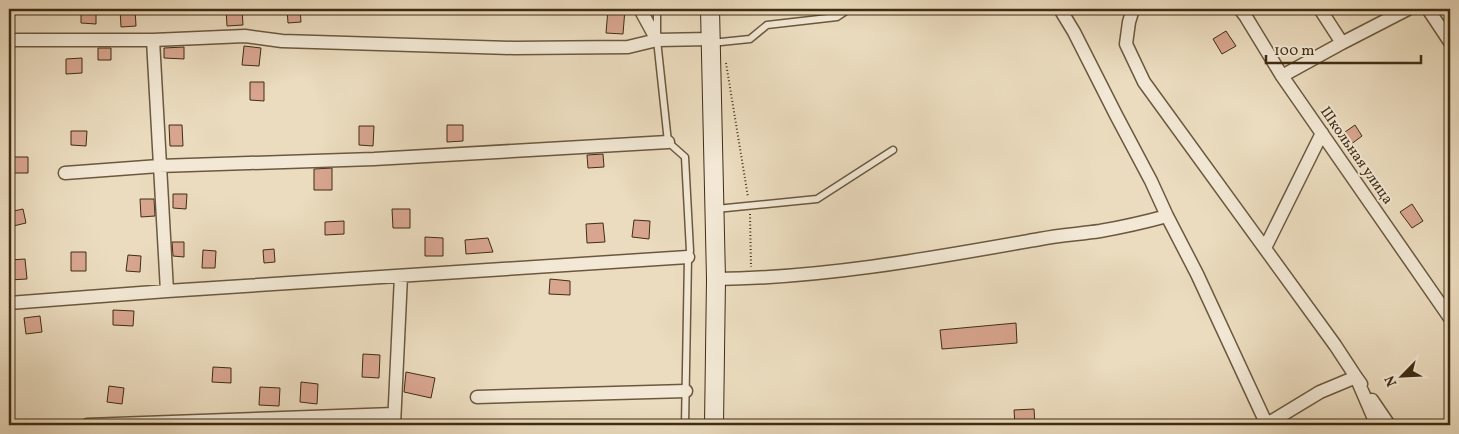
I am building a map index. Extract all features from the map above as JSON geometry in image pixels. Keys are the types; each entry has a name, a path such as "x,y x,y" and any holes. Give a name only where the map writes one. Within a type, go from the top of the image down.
{"main road":[{"path":"710,9 714,41 716,279 714,425"}],"street":[{"path":"640,9 657,40"},
{"path":"1060,9 1074,32 1198,274 1267,425 1320,392 1356,377"},
{"path":"1133,9 1126,44 1144,82 1265,248 1389,425"},
{"name":"Школьная улица","path":"1240,9 1282,76 1450,318"},
{"path":"1320,9 1342,42"},
{"path":"1282,76 1342,42 1408,9"},
{"path":"1428,9 1450,42"},
{"path":"9,40 154,40 246,36 282,41 523,48 628,47 657,40 714,41"},
{"path":"154,40 159,166 167,291"},
{"path":"1265,248 1322,134"},
{"path":"65,173 159,166 374,159 668,142"},
{"path":"716,279 752,279 811,274 964,253 1043,238 1139,224 1167,216"},
{"path":"9,303 688,257"},
{"path":"87,425 394,420 402,276"},
{"path":"1356,377 1374,421 1373,425"},
{"path":"477,397 686,391"}],"lane":[{"path":"657,9 657,40 668,142 685,157 690,251 688,257 685,425"},
{"path":"714,41 750,39 768,25 837,17 849,9"},
{"path":"715,209 817,199 893,150"}],"path":[{"path":"714,41 723,48 750,206 752,279"}],"building":[{"path":"81,9 96,9 96,24 81,23"},
{"path":"120,9 135,9 136,26 121,27"},
{"path":"226,9 242,9 243,25 227,26"},
{"path":"287,9 300,9 301,22 288,23"},
{"path":"608,9 625,9 623,34 606,33"},
{"path":"1226,31 1236,46 1222,54 1213,39"},
{"path":"244,46 261,48 259,66 242,65"},
{"path":"184,47 184,59 164,58 164,48"},
{"path":"98,48 111,48 111,60 98,60"},
{"path":"82,58 82,73 66,74 66,59"},
{"path":"250,82 264,82 264,101 250,100"},
{"path":"169,125 182,125 183,146 170,146"},
{"path":"447,125 463,125 463,141 447,142"},
{"path":"1355,125 1362,136 1346,148 1338,137"},
{"path":"359,126 374,126 373,146 359,145"},
{"path":"71,131 87,131 86,146 71,145"},
{"path":"603,154 604,167 588,168 587,155"},
{"path":"9,157 28,157 28,173 9,173"},
{"path":"332,168 332,190 314,190 314,169"},
{"path":"173,194 187,194 186,209 173,208"},
{"path":"140,199 154,199 155,216 141,217"},
{"path":"1412,204 1423,221 1412,228 1400,212"},
{"path":"23,209 26,223 9,227 9,212"},
{"path":"392,209 410,209 410,228 393,228"},
{"path":"634,220 650,221 649,239 632,237"},
{"path":"344,221 344,234 325,235 325,222"},
{"path":"603,223 605,242 587,243 586,224"},
{"path":"425,237 443,238 443,256 425,256"},
{"path":"488,238 493,252 466,254 465,240"},
{"path":"172,242 184,242 184,257 173,256"},
{"path":"274,249 275,262 264,263 263,250"},
{"path":"203,250 216,251 215,268 202,268"},
{"path":"71,252 86,252 86,271 71,271"},
{"path":"128,255 141,256 140,272 126,271"},
{"path":"25,259 27,279 9,280 9,260"},
{"path":"550,279 570,281 570,295 549,294"},
{"path":"113,310 134,311 133,326 113,325"},
{"path":"40,316 42,332 26,334 24,318"},
{"path":"1016,323 1017,343 942,349 940,330"},
{"path":"363,354 380,355 379,378 362,377"},
{"path":"213,367 231,368 231,383 212,382"},
{"path":"406,372 435,378 431,398 404,392"},
{"path":"301,382 318,384 317,404 300,402"},
{"path":"109,386 124,388 122,404 107,402"},
{"path":"260,387 280,388 279,406 259,405"},
{"path":"1034,409 1035,425 1015,425 1014,410"}]}
